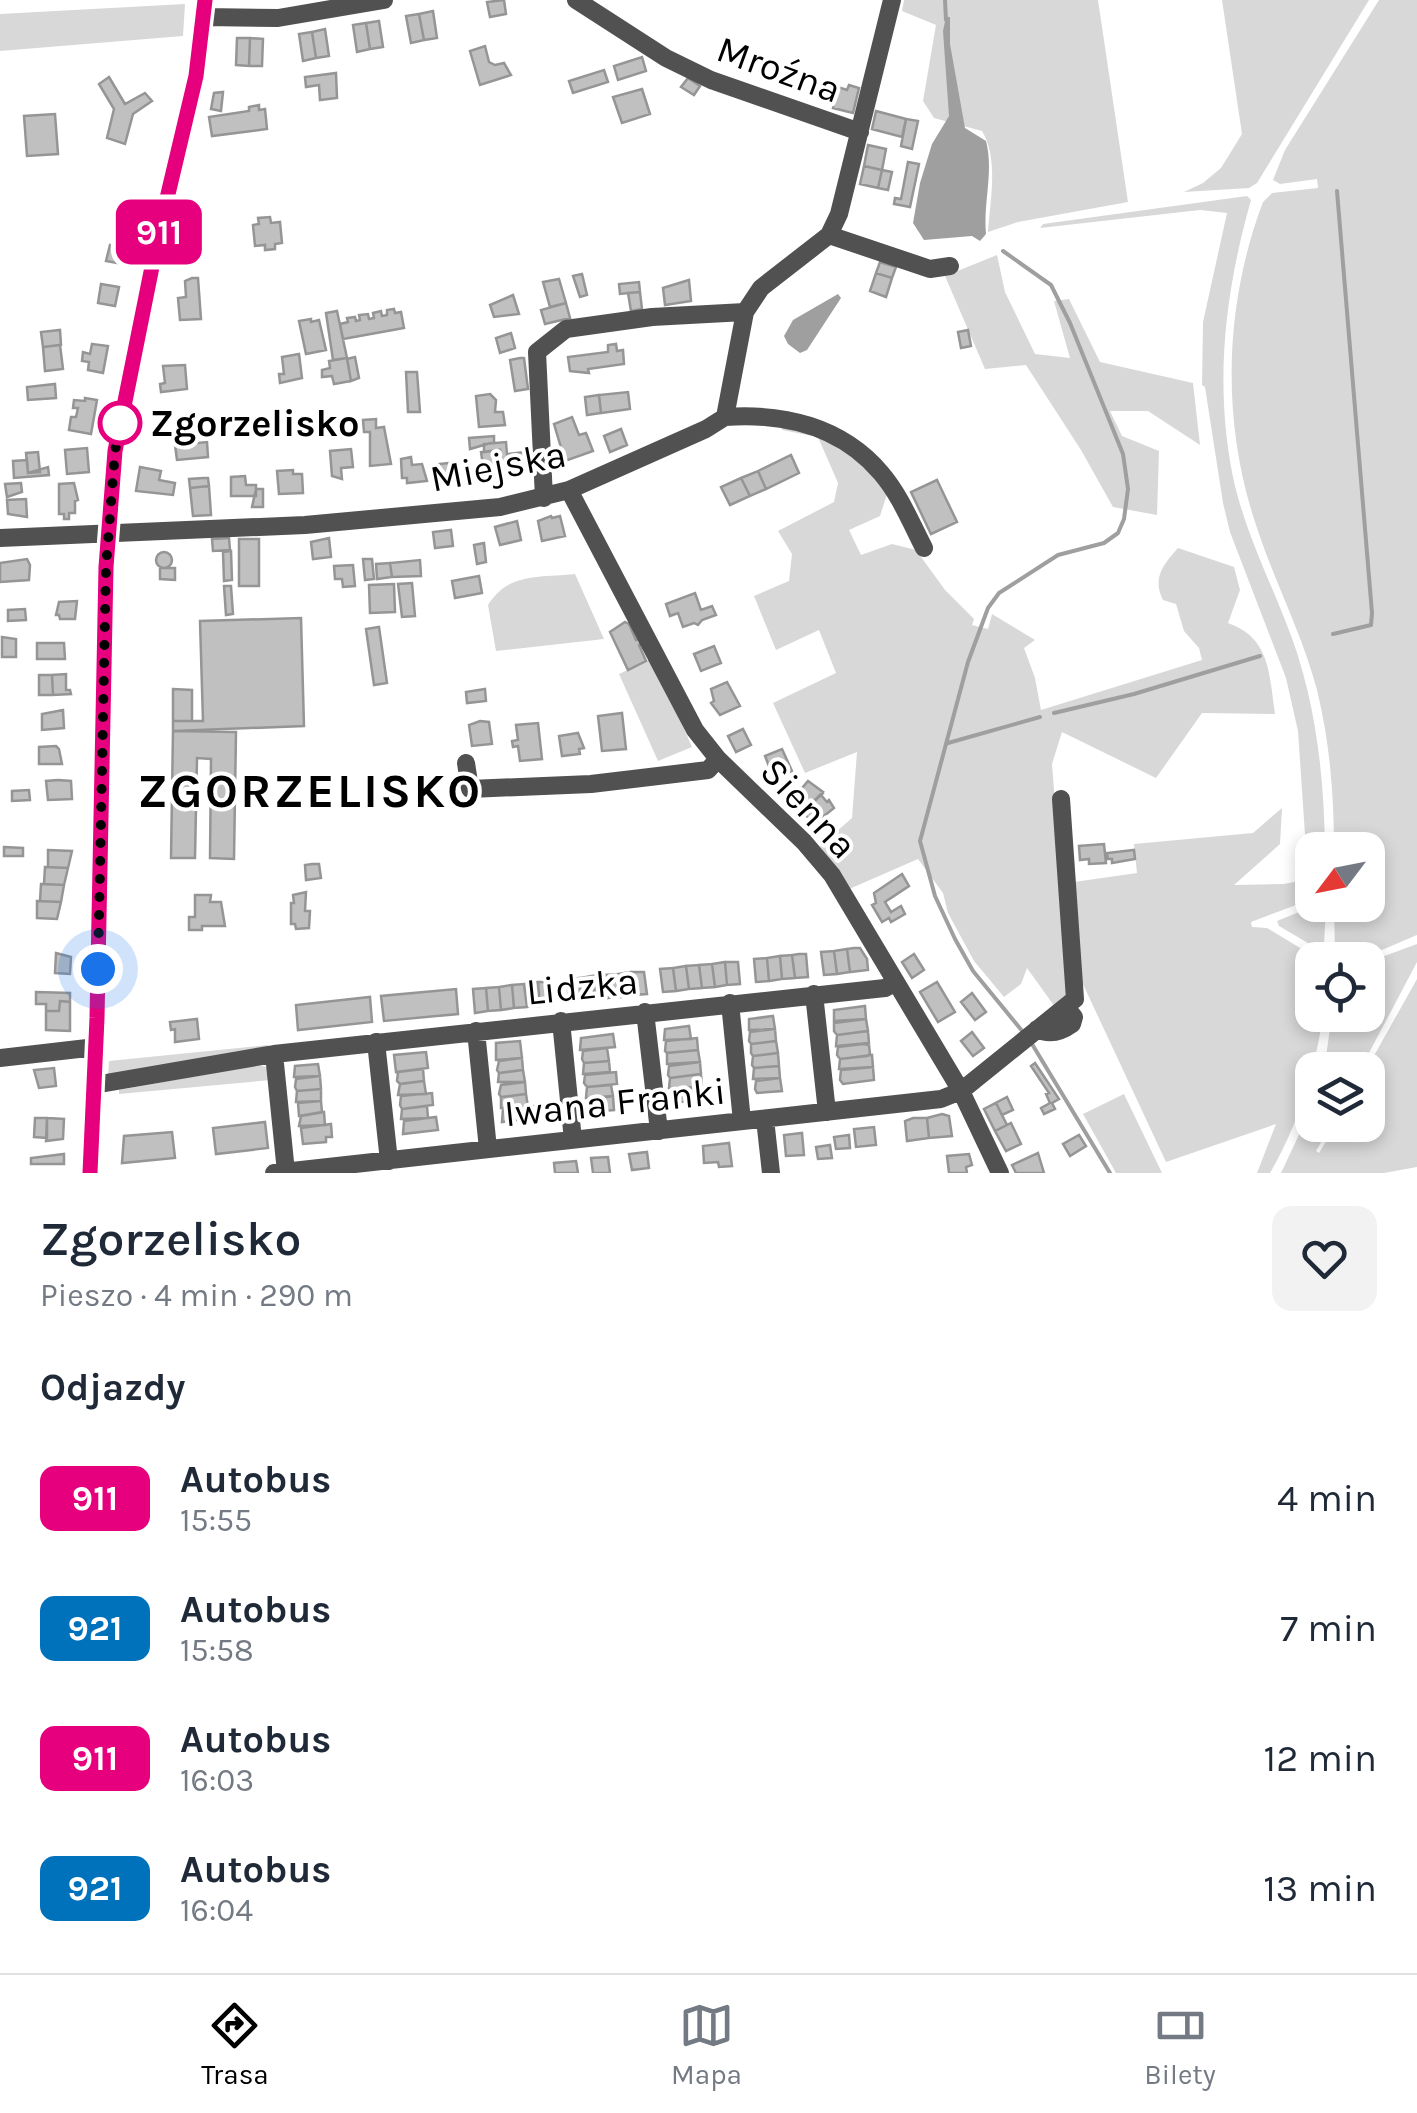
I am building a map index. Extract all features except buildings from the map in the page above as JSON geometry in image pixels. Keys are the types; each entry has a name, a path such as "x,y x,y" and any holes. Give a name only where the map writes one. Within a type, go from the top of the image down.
{"street":[{"path":"90,1173 107,533 122,414 159,232 193,95 204,9 278,18 384,0"},
{"name":"Mroźna","path":"576,0 666,58 711,80 860,132"},
{"path":"892,0 839,214 829,235 762,288 744,312 725,417 760,415 798,421 846,444 880,472 897,495 924,548"},
{"path":"829,235 930,268 950,266"},
{"path":"544,498 537,352 566,329 652,316 744,312"},
{"name":"Miejska","path":"0,538 305,525 500,506 570,490 693,436 725,417"},
{"name":"Sienna","path":"570,490 694,730 718,760 825,865 961,1092 1000,1173"},
{"path":"466,762 470,789 590,784 708,770 718,760"},
{"path":"961,1092 1075,999 1061,799"},
{"name":"Lidzka","path":"94,1086 274,1054 885,988 896,982"},
{"path":"814,994 827,1112"},
{"path":"730,1003 742,1121"},
{"path":"645,1012 659,1131"},
{"path":"560,1021 573,1140"},
{"path":"476,1030 488,1149"},
{"path":"376,1042 388,1160"},
{"path":"0,1058 96,1047"},
{"path":"274,1054 280,1172"},
{"name":"Iwana Franki","path":"280,1172 827,1112 961,1092"},
{"path":"765,1118 771,1173"}],"shaded area":[{"path":"904,0 1098,0 1128,202 1018,222 988,232 992,180 987,142 982,131 934,118 923,101 936,25 902,11"},
{"path":"1222,0 1369,0 1257,183 1249,188 1184,192 1221,168 1242,134"},
{"path":"1379,0 1417,0 1417,935 1385,949 1385,942 1335,942 1334,922 1385,922 1385,832 1334,832 1330,770 1311,669 1263,546 1237,445 1234,322 1250,241 1263,202 1272,193 1318,188 1317,179 1280,184 1273,180 1285,150"},
{"path":"185,4 183,36 0,51 0,14"},
{"path":"946,17 950,17 950,44 965,128 986,141 988,152 986,234 980,241 972,236 924,240 913,223 932,144 949,116 943,31"},
{"path":"1247,196 1251,200 1225,338 1227,442 1243,514 1295,648 1311,704 1324,832 1305,832 1298,731 1286,678 1230,532 1202,385 1203,322 1227,213 1200,210 1040,228 1043,224"},
{"path":"997,255 1005,292 1035,354 1070,358 1054,301 1069,299 1100,362 1193,383 1200,445 1148,411 1110,411 1122,436 1159,451 1157,515 1113,507 1026,365 985,369 945,276"},
{"path":"838,294 841,298 807,350 800,353 788,344 784,336 793,320"},
{"path":"783,421 842,447 867,466 888,491 880,516 849,530 861,555 892,544 916,550 945,590 974,619 972,625 988,629 992,614 1035,640 1024,648 1041,710 1202,660 1199,648 1184,631 1176,604 1163,600 1161,572 1178,548 1234,567 1240,590 1228,623 1253,638 1260,648 1269,672 1275,714 1202,713 1156,778 1062,732 1052,764 1070,997 1055,1007 1027,968 1021,984 1004,997 974,961 948,913 943,893 918,859 847,890 820,846 852,818 857,752 805,773 773,703 836,673 819,630 776,650 754,596 789,581 792,554 778,531 834,502 838,483 818,437 782,430"},
{"path":"575,574 604,639 496,651 488,605 496,594 526,579"},
{"path":"653,658 692,747 658,761 619,674"},
{"path":"1282,808 1280,844 1234,885 1295,882 1295,905 1251,922 1252,927 1267,928 1295,945 1295,1032 1320,1032 1316,1052 1295,1052 1295,1120 1270,1173 1257,1173 1276,1124 1166,1162 1082,982 1074,882 1137,873 1134,844 1253,833"},
{"path":"1295,914 1295,922 1325,922 1324,942 1306,942 1277,921"},
{"path":"1417,944 1417,962 1385,1023 1385,956"},
{"path":"1417,979 1417,1167 1384,1173 1281,1173 1296,1142 1321,1142 1316,1151 1319,1153 1326,1142 1385,1142 1385,1052 1376,1052"},
{"path":"1330,1032 1380,1032 1370,1052 1327,1052"},
{"path":"268,1048 108,1077 109,1061"},
{"path":"259,1065 270,1068 271,1080 119,1094 119,1090"},
{"path":"1124,1094 1162,1173 1116,1173 1083,1114"}],"waterway":[{"path":"945,0 946,20"},
{"path":"1333,634 1371,625 1372,613 1337,191"},
{"path":"1003,251 1051,285 1123,454 1128,489 1118,533 1104,543 1058,555 999,593 988,608 968,662 920,841 935,896 955,939 973,971 1023,1032"},
{"path":"1054,713 1134,694 1260,656"},
{"path":"948,743 1040,717"},
{"path":"1032,1044 1110,1173"}],"bus line":[{"name":"911","path":"90,1173 107,533 115,451 159,232 196,76 205,0"}],"place":[{"name":"Zgorzelisko","path":"120,423"}],"district":[{"name":"ZGORZELISKO","path":"310,790"}],"route":[{"path":"98,969 107,533 122,414 120,423"}]}
